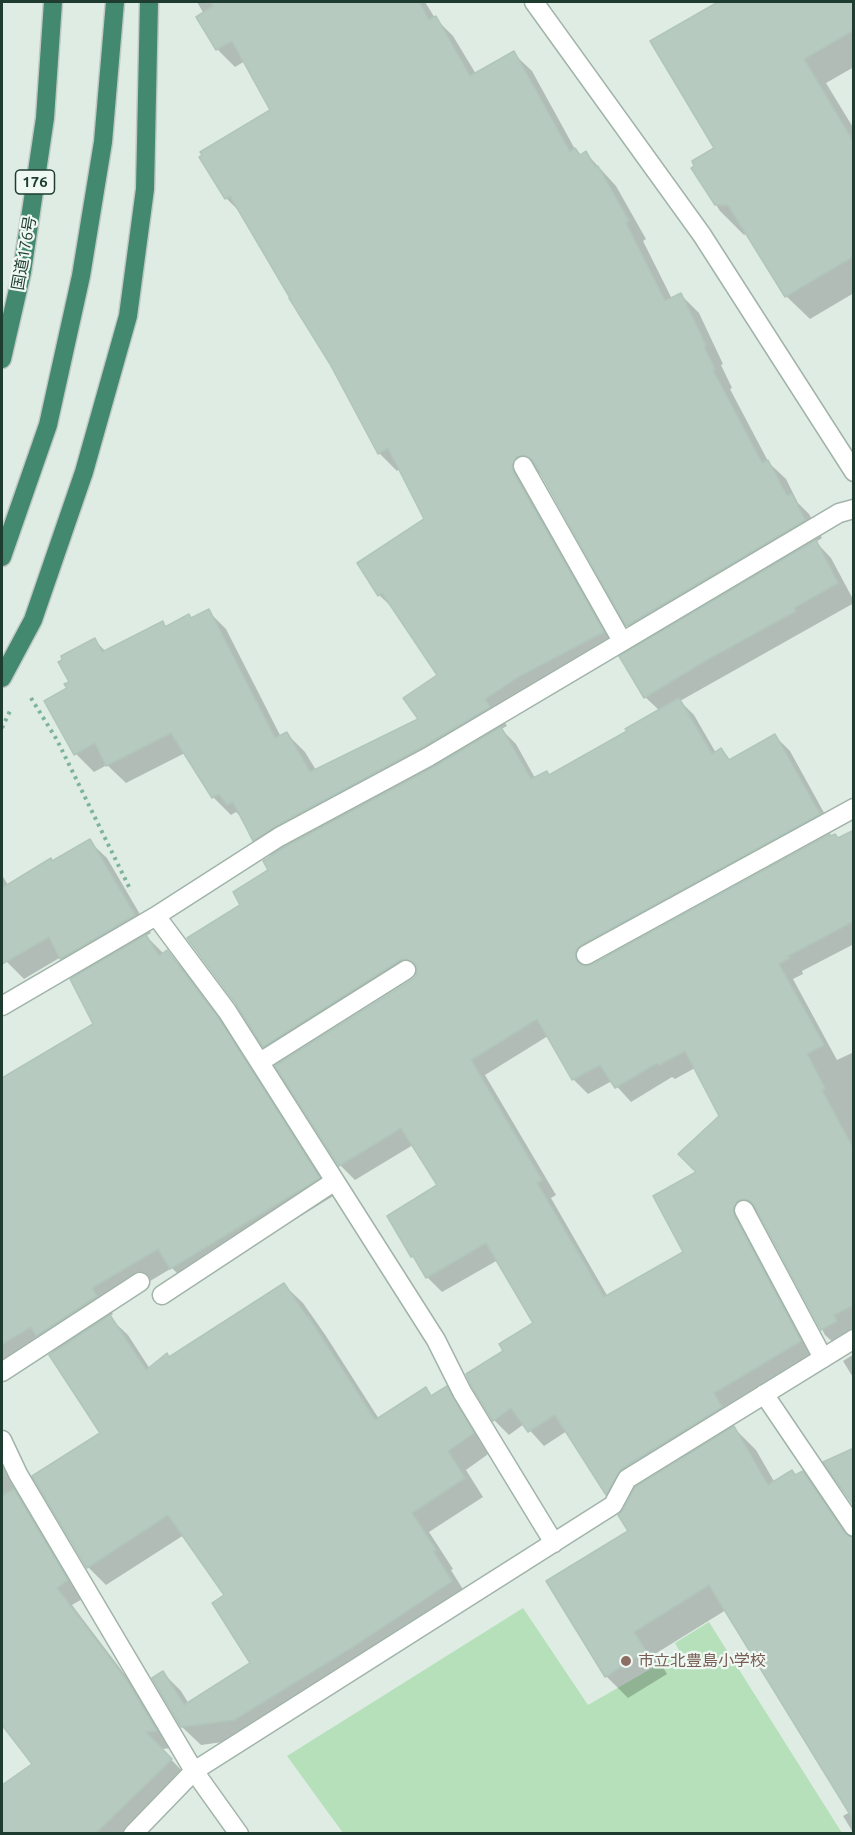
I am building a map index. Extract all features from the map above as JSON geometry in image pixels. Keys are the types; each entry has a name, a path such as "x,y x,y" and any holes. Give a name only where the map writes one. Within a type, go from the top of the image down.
{"highway":[{"name":"国道176号","path":"2,359 22,272 43,130 53,2"},
{"path":"2,678 37,609 84,472 128,316 145,189 149,2"},
{"path":"2,557 48,425 81,276 103,142 115,3"}],"street":[{"path":"534,2 702,236 854,472"},
{"path":"524,466 622,641"},
{"path":"2,1006 151,918 279,837 428,757 839,513 854,509"},
{"path":"586,955 854,808"},
{"path":"151,918 226,1011 260,1062 436,1340 462,1392 554,1543"},
{"path":"260,1062 406,970"},
{"path":"162,1295 335,1181"},
{"path":"744,1210 823,1358"},
{"path":"2,1372 140,1282"},
{"path":"133,1833 194,1771 614,1505 627,1479 854,1339"},
{"path":"764,1394 854,1527"},
{"path":"2,1440 18,1474 194,1771 239,1833"}],"path":[{"path":"28,694 57,740 151,918"},
{"path":"2,728 12,706"}],"green space":[{"path":"523,1608 588,1705 680,1652 675,1643 709,1622 842,1833 343,1833 287,1756"}],"building":[{"path":"211,2 419,2 429,20 436,16 470,76 514,51 570,152 575,148 580,155 586,151 595,167 598,166 629,221 626,223 665,301 681,293 706,345 704,347 715,369 713,370 762,463 768,460 787,496 792,494 805,520 626,626 533,460 524,455 517,457 512,465 513,472 604,632 518,677 485,699 490,707 422,747 274,827 253,841 233,802 227,805 219,794 212,798 171,733 106,766 95,743 74,755 44,701 67,688 64,684 69,682 58,662 62,660 61,656 95,638 102,652 163,621 165,627 189,614 191,618 209,609 275,738 287,732 310,772 418,719 403,698 437,675 382,593 378,596 357,563 424,519 388,448 378,454 330,364 230,196 225,199 199,157 202,155 200,152 270,110 232,41 216,50 196,17 213,6"},
{"path":"718,2 854,2 854,30 804,59 854,143 854,256 785,297 728,205 715,205 691,168 694,166 692,161 714,148 650,41"},
{"path":"816,540 838,583 794,608 796,611 705,661 644,698 619,656"},
{"path":"679,698 712,754 721,748 729,760 775,734 820,814 581,945 576,950 576,960 581,965 591,965 830,834 831,836 835,834 838,838 854,830 854,921 788,956 790,958 779,964 824,1045 807,1054 825,1088 822,1090 854,1150 854,1305 834,1315 837,1321 821,1330 754,1205 745,1199 738,1200 733,1209 734,1215 801,1341 714,1393 722,1407 621,1469 606,1495 555,1415 528,1432 511,1408 493,1421 472,1387 466,1374 503,1351 499,1344 533,1323 486,1243 426,1278 413,1256 411,1257 387,1216 437,1185 401,1128 339,1166 275,1066 412,980 416,976 415,964 406,959 400,960 263,1047 236,1004 187,938 240,905 233,892 268,870 263,861 434,767 501,727 531,779 547,771 549,775 627,731 625,729","holes":["537,1019 572,1080 600,1065 615,1088 657,1063 659,1065 685,1051 719,1116 678,1154 696,1172 653,1196 683,1252 604,1297 537,1183 542,1180 471,1060"]},
{"path":"90,839 135,915 60,959 49,937 2,964 2,888 51,858 52,861"},
{"path":"146,935 159,956 167,950 218,1017 320,1178 170,1269 158,1249 92,1288 97,1296 36,1336 31,1327 2,1344 2,1078 93,1024 70,979"},
{"path":"284,1283 375,1420 426,1387 431,1396 447,1386 474,1433 448,1451 465,1478 412,1513 436,1550 433,1551 452,1581 351,1648 234,1720 181,1727 152,1678 163,1671 184,1705 250,1663 212,1603 224,1595 168,1515 87,1568 32,1476 100,1433 49,1355 110,1315 146,1370 167,1353 169,1357"},
{"path":"734,1426 768,1485 792,1470 795,1475 803,1471 845,1533 854,1538 854,1821 709,1585 634,1632 646,1651 605,1677 546,1581 628,1531 618,1515 635,1487"},
{"path":"854,1448 854,1506 823,1462"},
{"path":"14,1489 68,1580 57,1588 127,1681 157,1731 146,1732 172,1759 96,1833 2,1833 2,1785 32,1764 2,1725 2,1496"}],"place":[{"name":"市立北豊島小学校","path":"626,1661"}]}
